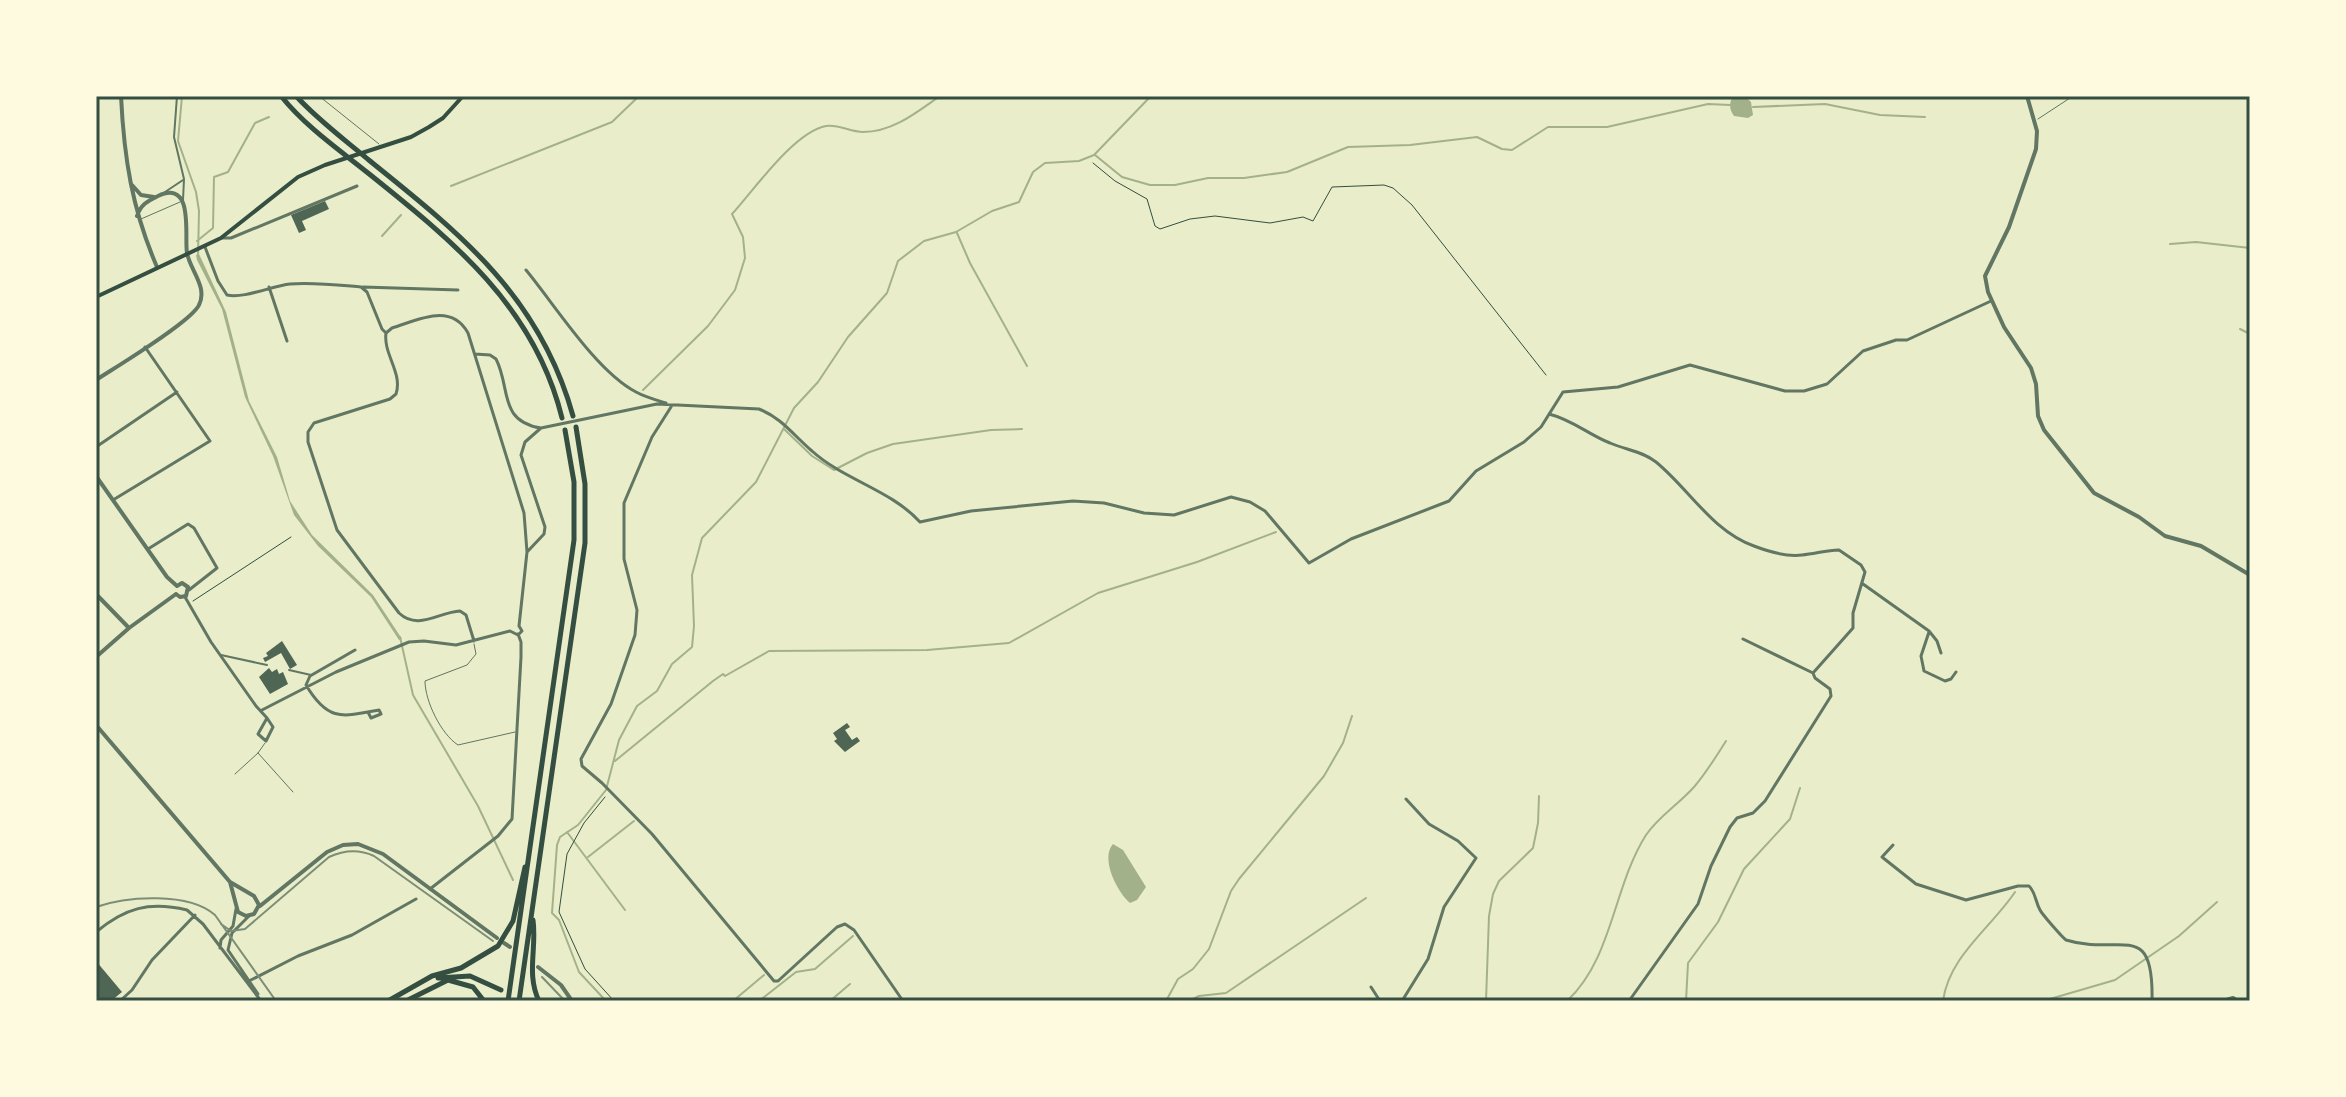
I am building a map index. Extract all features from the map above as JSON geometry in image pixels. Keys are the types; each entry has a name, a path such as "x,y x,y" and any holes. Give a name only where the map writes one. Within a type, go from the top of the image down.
{"highway":[{"path":"281,96 327,140 440,230 484,274 529,336 546,370 562,418"},
{"path":"296,96 446,224 492,268 538,330 556,365 573,416"},
{"path":"519,1001 535,931 532,913 585,543 585,484 576,427"},
{"path":"508,1001 574,540 574,482 565,430"},
{"path":"388,1001 432,976 461,968 500,944 510,929 530,847"},
{"path":"530,944 533,984 539,1001"},
{"path":"406,990 434,978 461,975 481,979 501,990"},
{"path":"406,1001 448,980 473,987 484,1001"}],"main road":[{"path":"96,297 221,238 298,177 411,137 443,118 463,96"}],"street":[{"path":"121,96 129,178 137,215 157,267"},
{"path":"96,380 187,318 198,307 202,295 190,254 183,201 184,179 174,137 177,96"},
{"path":"2027,96 2038,140 2028,178 2009,227 1985,276 2004,327 2031,368 2036,384 2038,416 2044,430 2089,489 2139,517 2165,536 2201,546 2250,575"},
{"path":"129,178 141,195 156,197"},
{"path":"137,215 143,204 184,179"},
{"path":"221,238 231,238 357,186"},
{"path":"163,194 174,195 183,201"},
{"path":"205,247 227,295 237,296 269,287 299,284 458,290"},
{"path":"526,270 555,310 619,380 634,391 672,405"},
{"path":"269,287 287,341"},
{"path":"363,287 386,333 385,342 398,384 395,395 314,423 308,432 308,442 337,530 399,613 417,622 459,611 466,615 474,641"},
{"path":"475,354 490,355 496,359 511,410 519,421 541,428 639,406 745,407 775,415 821,459 908,508 918,521 924,523 971,511 1073,501 1174,515 1231,497 1250,502 1265,511 1309,563 1351,539 1449,501 1476,471 1524,442 1541,427 1563,392 1618,387 1690,365 1785,391 1804,391 1827,384 1863,351 1896,340 1907,340 1992,301"},
{"path":"262,710 409,642 456,645 522,631 519,626 527,552 520,500 465,327 446,315 432,316 392,328 386,333"},
{"path":"113,500 210,441 145,347"},
{"path":"96,447 178,393"},
{"path":"672,405 652,437 624,503 624,559 637,610 635,635 611,704 580,762 652,834 774,981 778,981 837,927 845,924 854,930 903,1001"},
{"path":"1549,414 1572,421 1610,443 1653,460 1677,481 1702,511 1734,538 1756,547 1799,556 1839,550 1861,565 1865,572 1853,613 1853,628 1813,673"},
{"path":"527,552 545,531 545,523 521,455 525,442 541,428"},
{"path":"96,476 147,550 177,586 176,594 96,657"},
{"path":"147,550 188,524 191,526 217,568 189,590 185,597"},
{"path":"526,536 533,539 541,537"},
{"path":"177,586 185,584 189,590"},
{"path":"1863,584 1929,631 1941,653"},
{"path":"96,594 129,628"},
{"path":"176,594 185,597 220,655 256,706 262,710 273,727 266,741 258,734 267,718"},
{"path":"1929,631 1921,656 1924,671 1945,681 1956,672"},
{"path":"430,889 498,836 509,825 514,812 521,649 515,633"},
{"path":"1629,1001 1698,904 1711,866 1730,827 1737,818 1753,813 1765,801 1832,692 1813,673 1743,639"},
{"path":"355,650 311,675 307,687 320,705 331,713 343,716 368,712"},
{"path":"220,655 267,665"},
{"path":"289,670 311,675"},
{"path":"96,725 230,882 246,893 273,895"},
{"path":"1402,1001 1428,959 1444,907 1476,858 1458,841 1429,824 1406,799"},
{"path":"261,1000 231,957 228,948 230,937 237,926 327,852 349,844 374,849 497,938"},
{"path":"1893,845 1882,857 1916,884 1966,900 2029,886 2034,890 2041,912 2066,940 2128,945 2140,949 2150,961 2153,973 2152,1001"},
{"path":"220,949 219,943 232,927 236,909 230,882"},
{"path":"236,900 246,893"},
{"path":"253,895 258,901 258,908"},
{"path":"249,981 298,956 352,935 416,899"},
{"path":"96,932 119,914 132,909 181,908 195,915 261,1000"},
{"path":"236,909 241,915 249,916"},
{"path":"120,1001 132,990 152,960 195,915"},
{"path":"208,931 224,936"},
{"path":"538,967 561,985 572,1001"},
{"path":"1371,987 1380,1001"},
{"path":"2223,1001 2233,998 2238,1001"}],"lane":[{"path":"319,96 380,146"},
{"path":"2035,121 2073,96"},
{"path":"137,215 183,201"},
{"path":"474,641 476,654 471,662 425,681 435,715 458,745 517,731"},
{"path":"235,774 266,741"},
{"path":"258,753 293,792"}],"path":[{"path":"1093,163 1115,181 1147,199 1155,226 1160,229 1190,219 1215,216 1270,223 1303,217 1313,221 1332,187 1393,188 1412,205 1546,375"},
{"path":"188,604 291,537"},
{"path":"608,789 569,849 559,912 585,969 614,1001"}],"shaded area":[{"path":"1733,96 1745,96 1751,102 1753,115 1748,118 1734,116 1730,106"},
{"path":"199,254 226,312 249,401 277,457 290,501 312,535 373,595 402,639 399,640 371,597 318,546 294,515 273,456 245,397 222,309 197,260 196,255"},
{"path":"1113,844 1123,850 1146,887 1137,900 1130,903 1115,883 1109,866 1109,850"}],"building":[{"path":"325,201 329,209 302,221 306,230 299,233 291,215"},
{"path":"282,641 297,665 290,669 281,653 265,662 263,658"},
{"path":"269,668 272,672 277,669 279,674 283,672 288,684 270,694 259,677"},
{"path":"847,723 850,727 845,730 852,740 857,737 860,741 845,752 834,741 837,739 833,733"},
{"path":"96,961 122,992 111,1001 96,1001"}],"waterway":[{"path":"182,96 178,141 196,192 199,211 198,257"},
{"path":"451,186 612,122 639,96"},
{"path":"643,390 708,326 735,290 745,258 743,237 732,214 788,150 826,126 863,132 884,129 904,120 940,96"},
{"path":"606,1001 579,972 559,920 552,913 557,845 560,837 578,825 606,790 619,740 637,706 657,691 672,664 692,647 692,575 702,538 756,482 794,408 818,382 848,337 887,293 898,261 924,241 956,232 992,211 1019,202 1033,172 1045,163 1079,161 1094,155 1150,97"},
{"path":"1095,155 1122,177 1150,185 1175,185 1208,178 1244,178 1287,172 1348,147 1410,145 1477,137 1502,149 1512,150 1548,127 1607,127 1708,104 1730,105"},
{"path":"1753,107 1825,104 1880,115 1925,117"},
{"path":"197,241 213,228 214,177 228,172 255,123 269,117"},
{"path":"382,236 401,215"},
{"path":"957,233 970,263 1027,366"},
{"path":"2170,244 2196,242 2250,248"},
{"path":"2240,329 2250,334"},
{"path":"784,429 812,456 834,470 893,444 991,430 1022,429"},
{"path":"615,761 713,681 769,651 927,650 1009,643 1098,593 1197,562 1276,532"},
{"path":"400,637 413,695 478,806 513,880"},
{"path":"1166,1001 1178,979 1193,969 1209,949 1231,891 1239,879 1324,776 1343,743 1352,716"},
{"path":"1567,1001 1582,984 1604,943 1626,877 1646,835 1694,787 1726,741"},
{"path":"1686,1001 1688,963 1718,922 1744,869 1790,819 1800,788"},
{"path":"1486,1001 1489,916 1493,894 1499,881 1533,848 1539,796"},
{"path":"588,857 634,821"},
{"path":"567,832 625,910"},
{"path":"1943,1001 1953,970 1962,956 2015,892"},
{"path":"1189,1001 1199,996 1226,993 1366,898"},
{"path":"2043,1001 2115,980 2179,936 2217,902"},
{"path":"759,1001 796,972 815,969 853,936"},
{"path":"733,1001 764,975"},
{"path":"830,1001 850,984"}],"tram line":[{"path":"221,924 231,931 245,929 329,857 357,851 374,856 493,941"},
{"path":"96,907 124,900 157,898 190,902 204,908 215,915 276,1001"},
{"path":"542,977 564,1000"}]}
